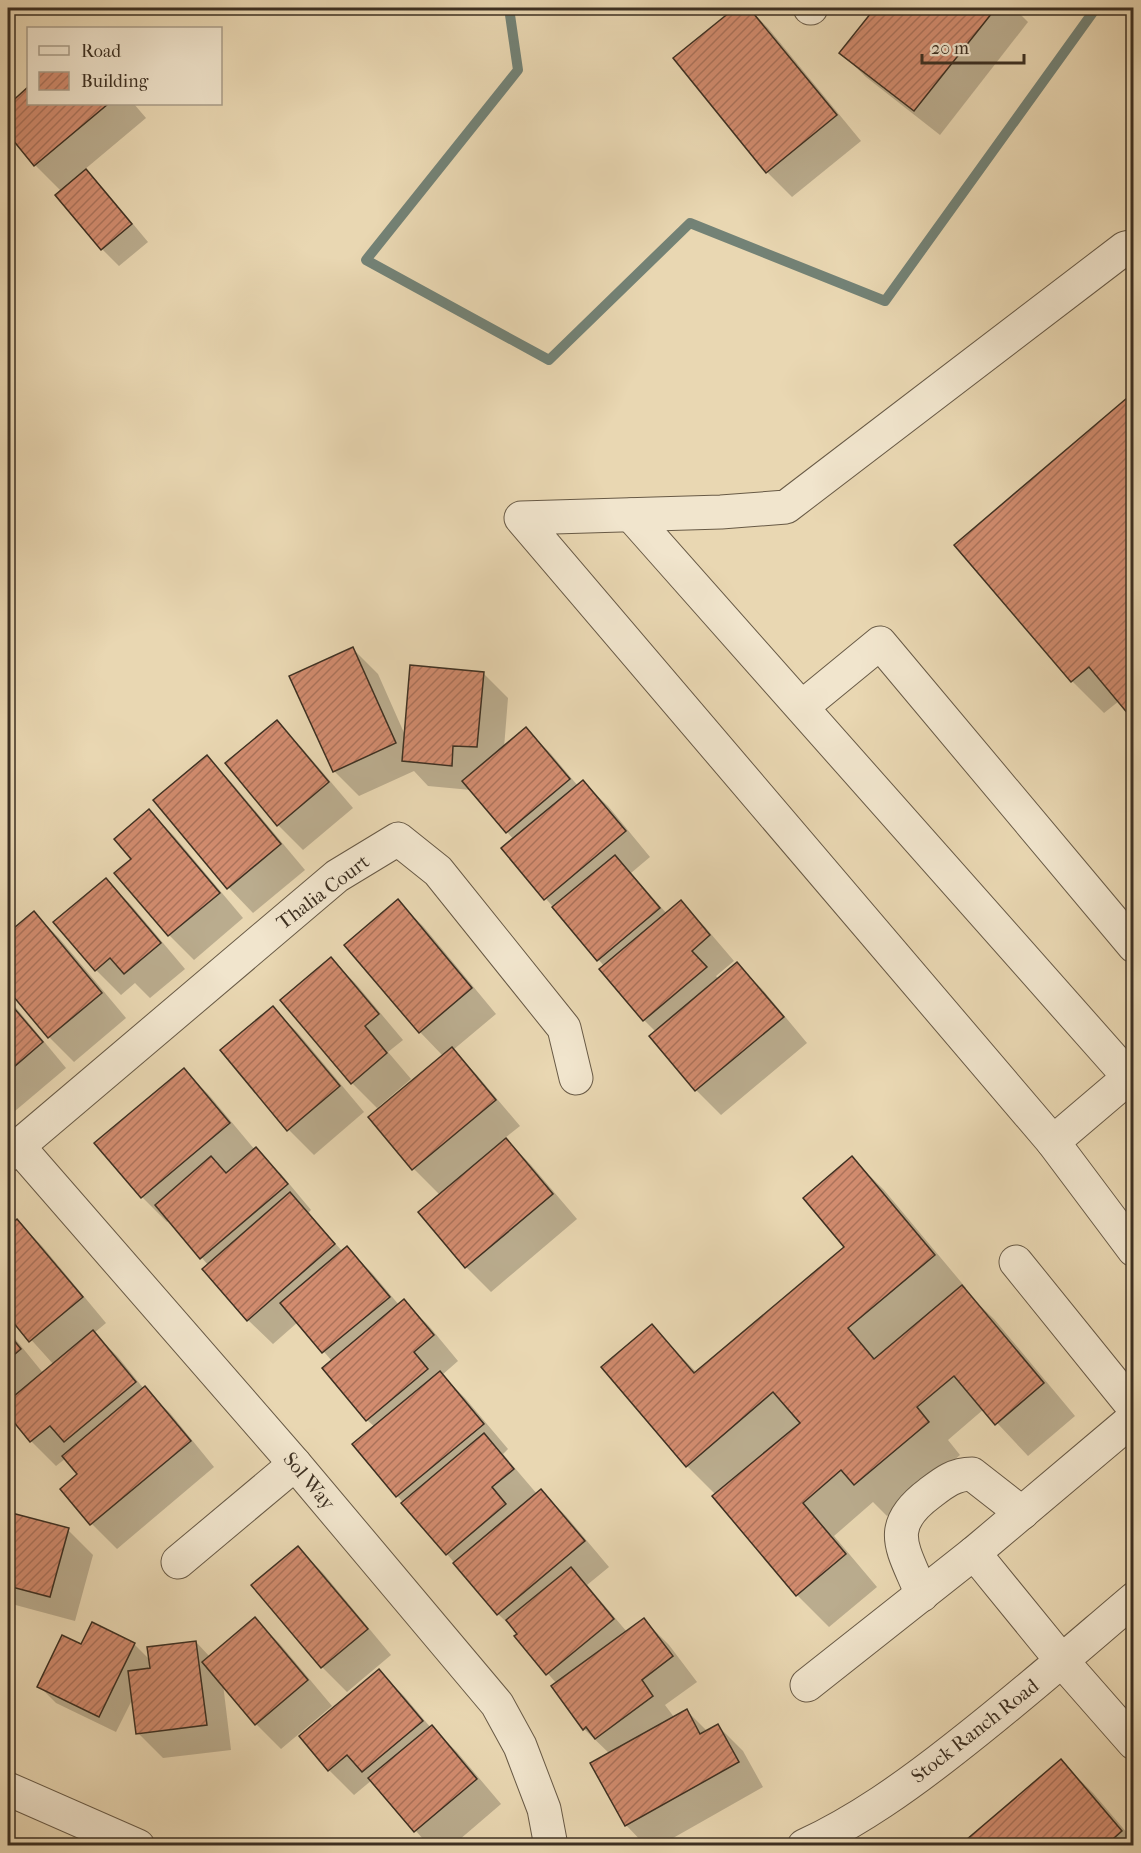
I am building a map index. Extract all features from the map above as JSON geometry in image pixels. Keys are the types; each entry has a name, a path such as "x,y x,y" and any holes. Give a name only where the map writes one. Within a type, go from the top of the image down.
{"street":[{"path":"1134,246 1125,248 786,507 521,518 1053,1142 1134,1250"},
{"path":"631,515 1131,1075 1053,1142"},
{"path":"802,707 880,643 1134,946"},
{"name":"Thalia Court","path":"13,1150 337,876 398,839 438,871 564,1028 576,1078"},
{"name":"Sol Way","path":"13,1150 296,1464 496,1704 520,1746 544,1809 551,1845"},
{"path":"1016,1262 1134,1408"},
{"path":"807,1685 974,1554 1134,1418"},
{"path":"178,1562 296,1464"},
{"path":"922,1595 902,1543 901,1533 906,1516 927,1495 952,1477 972,1474 1022,1513"},
{"path":"974,1554 1062,1661 1130,1731"},
{"name":"Stock Ranch Road","path":"804,1845 831,1833 908,1785 1014,1702 1134,1599"},
{"path":"8,1789 138,1845"}],"building":[{"path":"735,8 749,8 837,115 766,173 673,58"},
{"path":"875,8 996,8 914,111 839,53"},
{"path":"27,88 27,105 107,105 34,166 8,134 8,105"},
{"path":"86,169 132,224 101,250 55,195"},
{"path":"1134,392 1134,721 1089,667 1071,682 954,545"},
{"path":"353,647 396,743 333,772 289,676"},
{"path":"410,665 484,672 477,747 453,746 452,766 402,761"},
{"path":"277,720 329,782 277,826 225,763"},
{"path":"526,727 570,779 506,833 462,781"},
{"path":"207,755 281,844 227,889 153,800"},
{"path":"583,780 626,831 544,900 501,848"},
{"path":"149,809 220,893 168,936 114,873 131,859 114,839"},
{"path":"615,855 660,908 597,961 552,907"},
{"path":"106,878 161,943 124,974 110,958 95,971 53,922"},
{"path":"398,899 472,988 419,1033 344,945"},
{"path":"681,900 710,935 692,951 707,967 643,1021 599,969"},
{"path":"34,911 102,993 48,1038 8,990 8,969 14,963 8,954 8,933"},
{"path":"331,957 379,1014 365,1026 387,1053 351,1084 280,1000"},
{"path":"737,962 784,1017 695,1091 649,1036"},
{"path":"8,1001 43,1042 8,1072"},
{"path":"273,1006 340,1086 287,1131 220,1050"},
{"path":"452,1047 496,1100 412,1170 368,1117"},
{"path":"184,1068 230,1123 141,1198 94,1143"},
{"path":"506,1138 553,1194 465,1268 418,1212"},
{"path":"256,1147 288,1184 200,1259 155,1205 211,1156 226,1173"},
{"path":"852,1156 935,1255 848,1328 874,1359 962,1285 1044,1383 995,1425 954,1376 917,1407 929,1422 854,1485 841,1470 803,1503 846,1554 796,1596 712,1496 800,1423 773,1392 686,1467 601,1367 652,1324 694,1373 844,1247 803,1198"},
{"path":"290,1192 335,1244 247,1321 202,1269"},
{"path":"17,1219 83,1297 29,1342 8,1316 8,1227"},
{"path":"347,1246 390,1297 322,1353 280,1303"},
{"path":"404,1299 434,1335 414,1352 428,1369 366,1421 322,1368"},
{"path":"93,1330 136,1382 64,1442 50,1426 30,1442 8,1415 8,1401"},
{"path":"8,1333 21,1349 8,1360"},
{"path":"440,1371 484,1424 396,1497 352,1444"},
{"path":"145,1386 191,1441 90,1525 60,1489 77,1474 62,1456"},
{"path":"484,1433 514,1469 492,1487 506,1504 446,1555 401,1503"},
{"path":"541,1489 585,1541 497,1615 453,1563"},
{"path":"8,1512 69,1528 50,1597 8,1586"},
{"path":"298,1546 368,1629 321,1668 251,1585"},
{"path":"571,1567 614,1619 546,1675 514,1636 517,1634 506,1620"},
{"path":"255,1617 308,1680 255,1725 202,1662"},
{"path":"644,1618 673,1656 642,1680 653,1696 595,1739 586,1727 583,1730 551,1686"},
{"path":"92,1622 135,1643 99,1717 37,1687 62,1635 81,1644"},
{"path":"196,1641 207,1725 136,1734 128,1671 150,1668 147,1647"},
{"path":"379,1669 423,1721 362,1772 347,1755 328,1771 299,1736"},
{"path":"687,1709 700,1734 718,1724 739,1762 625,1826 590,1763"},
{"path":"432,1725 477,1779 414,1832 368,1778"},
{"path":"1061,1759 1122,1831 1105,1846 959,1846"}],"waterway":[{"path":"509,8 518,70 366,260 549,360 690,223 885,301 1096,8"}]}
